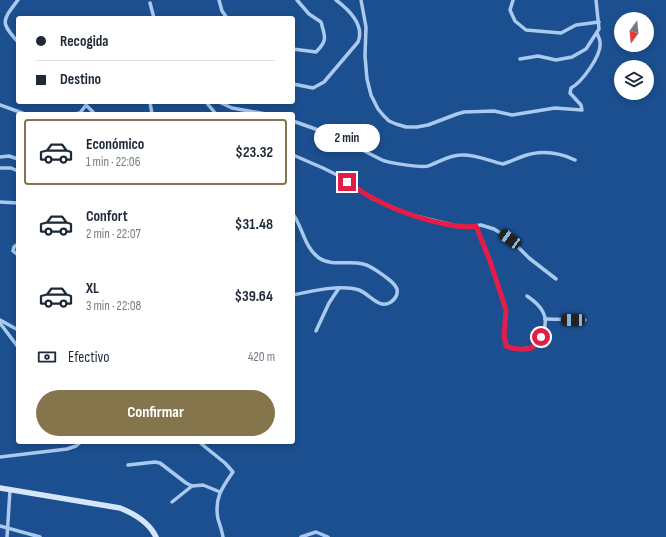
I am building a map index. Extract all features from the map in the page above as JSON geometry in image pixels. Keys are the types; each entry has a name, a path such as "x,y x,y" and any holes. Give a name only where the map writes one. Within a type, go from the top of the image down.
{"street":[{"path":"16,40 6,29 4,22 18,0"},
{"path":"219,0 222,11 226,16"},
{"path":"295,49 316,52 323,45 325,36 321,22 309,14 297,0"},
{"path":"336,0 343,5 354,18 360,34 366,41"},
{"path":"362,0 366,27 365,56 367,79 371,95 378,109 383,115 401,126 417,127 428,125 464,112 494,111 512,115 556,108 582,110 582,105 570,93 571,88 575,86 597,57 600,42 597,33"},
{"path":"513,0 510,10 515,21 526,30 561,32 576,25 599,22"},
{"path":"520,60 538,56 556,60 572,57 586,49 599,29 596,0"},
{"path":"150,3 153,16"},
{"path":"295,84 313,88 324,82 358,42 360,34"},
{"path":"208,104 214,112"},
{"path":"223,104 232,108 255,112"},
{"path":"0,105 20,112"},
{"path":"81,112 86,105 93,112"},
{"path":"295,122 324,131 391,163 424,167 454,155 465,154 503,164 509,163 520,157 542,152 554,153 575,160"},
{"path":"0,157 9,156 16,158"},
{"path":"295,156 338,176 373,199 396,210 437,222 463,227 485,226 501,232 529,258 556,279"},
{"path":"0,168 11,168 16,170"},
{"path":"0,202 16,203"},
{"path":"295,217 310,250 318,257 326,262 363,264 376,270 390,281 396,286 398,292 396,297 390,302 384,304 378,303 359,290 339,288 316,290 295,295"},
{"path":"476,226 490,261 506,310 504,336 506,346 509,348 523,349 533,347 541,337 546,318 542,310 528,296"},
{"path":"16,246 13,251 16,253"},
{"path":"316,331 329,303 339,288"},
{"path":"546,318 585,320"},
{"path":"0,321 16,329"},
{"path":"0,321 16,344"},
{"path":"0,457 67,449 78,444"},
{"path":"202,444 225,463 232,472 216,502 223,537"},
{"path":"128,465 158,463 192,486"},
{"path":"172,502 192,486 207,486 220,492"},
{"path":"0,488 120,508 144,521 156,537"},
{"path":"7,537 10,490"},
{"path":"0,526 40,537"},
{"path":"301,537 316,532 328,537"}],"route":[{"path":"347,182 373,199 411,216 457,226 476,226 496,277 506,310 504,336 506,346 517,349 533,347 541,337"}]}
